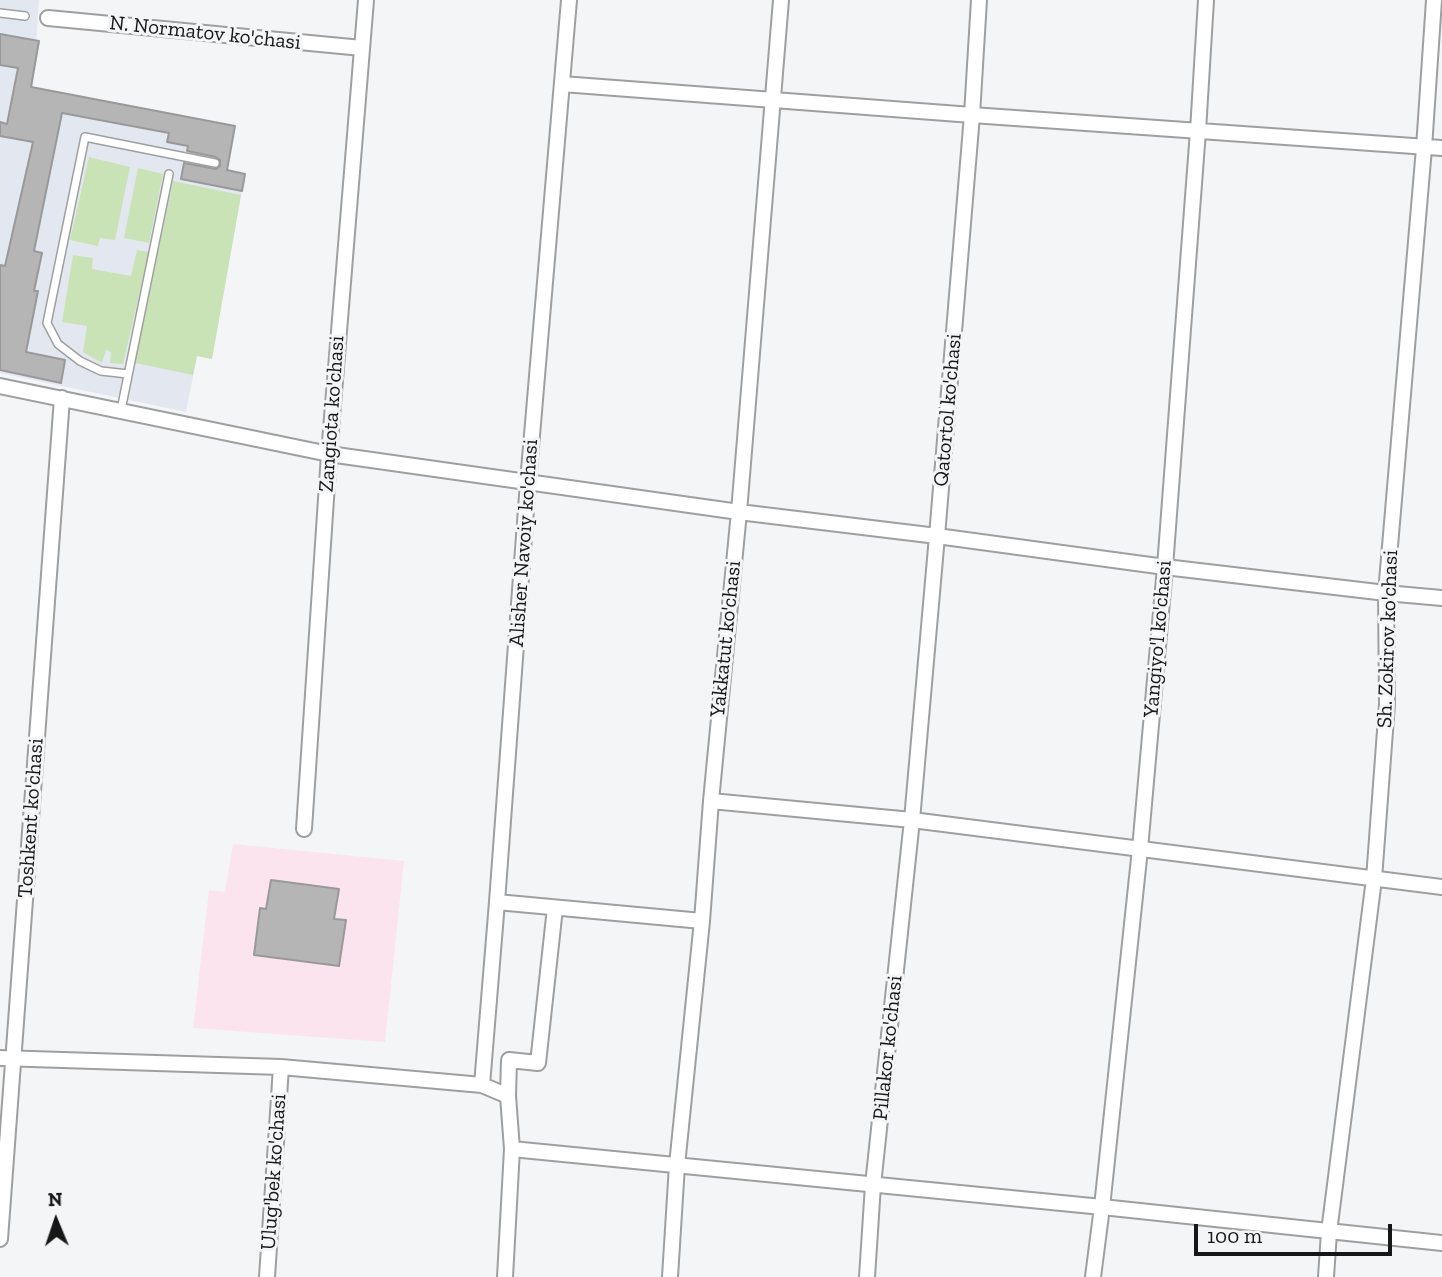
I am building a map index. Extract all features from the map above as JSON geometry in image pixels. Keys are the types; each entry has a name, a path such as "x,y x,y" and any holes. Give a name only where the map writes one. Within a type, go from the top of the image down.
{"street":[{"name":"Zangiota ko'chasi","path":"304,829 329,454 366,0"},
{"name":"Alisher Navoiy ko'chasi","path":"482,1085 528,482 569,0"},
{"name":"Yakkatut ko'chasi","path":"670,1277 677,1165 739,512 781,0"},
{"name":"Qatortol ko'chasi","path":"912,820 972,116 979,0"},
{"name":"Yangiyo'l ko'chasi","path":"1093,1277 1140,849 1165,567 1206,0"},
{"name":"Sh. Zokirov ko'chasi","path":"1326,1277 1329,1232 1374,879 1387,704 1386,593 1434,0"},
{"name":"N. Normatov ko'chasi","path":"48,18 362,48"},
{"path":"562,84 972,116 1442,148"},
{"path":"0,386 329,454 739,512 1165,567 1442,598"},
{"name":"Toshkent ko'chasi","path":"0,1238 7,1058 62,398"},
{"path":"711,801 912,820 1442,887"},
{"name":"Pillakor ko'chasi","path":"867,1277 873,1185 912,820"},
{"path":"497,902 702,920"},
{"path":"505,1277 512,1149 508,1096 509,1059 538,1063 555,908"},
{"path":"7,1058 281,1067 482,1085 508,1096"},
{"name":"Ulug'bek ko'chasi","path":"267,1277 281,1067"},
{"path":"512,1149 1442,1243"}],"lane":[{"path":"0,13 25,16"},
{"path":"128,374 101,371 80,361 58,344 47,323 85,137 215,163"},
{"path":"121,410 169,174"}],"shaded area":[{"path":"0,0 39,0 32,104 40,108 44,89 235,126 227,170 245,174 212,359 197,356 186,412 0,373"},
{"path":"233,844 404,861 385,1042 193,1028 209,890 225,892"}],"green space":[{"path":"89,157 130,167 115,240 100,238 98,246 70,240"},
{"path":"138,168 163,174 149,243 124,238"},
{"path":"173,181 241,195 212,359 197,356 193,375 135,363"},
{"path":"137,250 149,252 123,364 110,363 111,352 106,350 102,363 83,352 87,326 62,322 73,255 93,258 92,269 131,276"}],"building":[{"path":"0,34 39,41 31,87 235,126 227,170 245,174 242,191 181,179 184,163 216,169 220,166 220,160 187,151 188,146 167,142 169,133 62,113 34,251 42,253 34,291 38,291 26,352 65,360 61,383 0,370 0,265 5,266 33,142 0,136 0,122 7,124 18,68 0,65"},
{"path":"271,880 339,889 334,919 346,920 339,966 254,955 260,908 266,909"}]}
